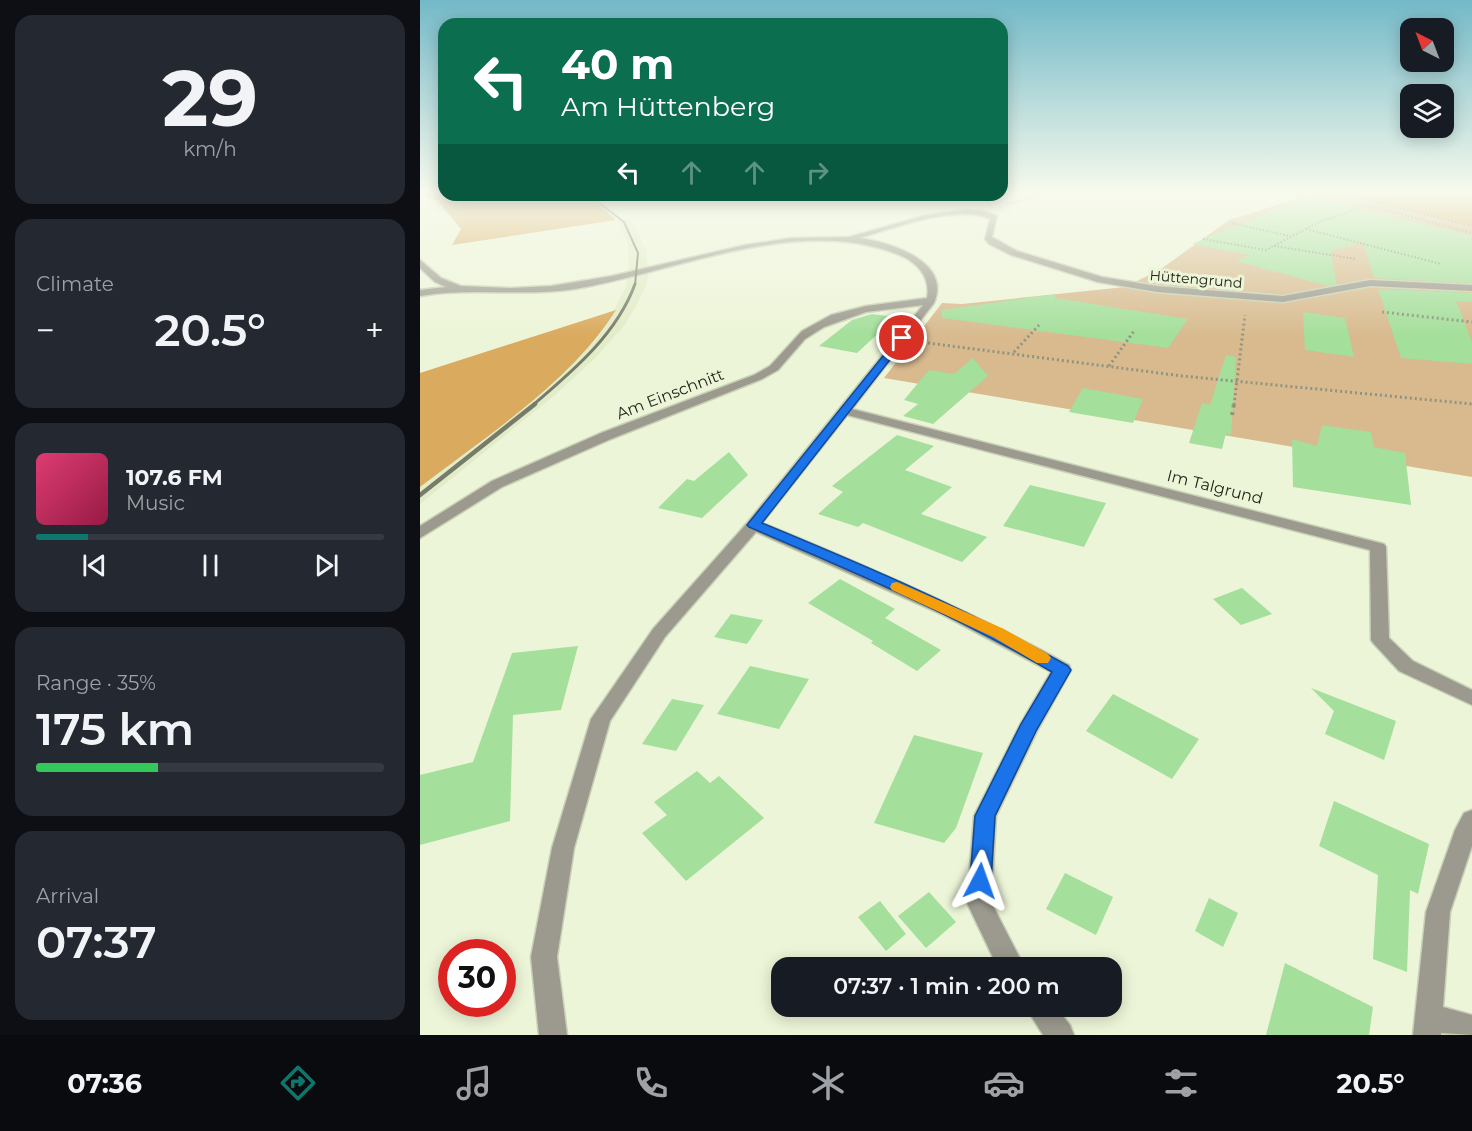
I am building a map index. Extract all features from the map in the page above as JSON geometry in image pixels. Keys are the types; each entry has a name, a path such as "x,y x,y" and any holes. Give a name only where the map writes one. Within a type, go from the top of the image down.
{"street":[{"path":"420,293 458,288 513,291 572,286 762,244 789,241"},
{"path":"553,1035 544,957 563,848 601,719 659,633 753,525 931,302 934,292 928,274 919,262 899,250 863,241"},
{"name":"Hüttengrund","path":"991,241 1014,253 1128,286 1247,296 1303,298 1369,283 1472,288"},
{"path":"420,263 438,280 458,288"},
{"name":"Am Einschnitt","path":"420,533 497,484 606,436 758,377 775,367 804,334 825,321 842,314 877,306 931,302"},
{"name":"Im Talgrund","path":"846,411 1378,547 1380,640 1406,666 1472,698"},
{"path":"753,525 842,562 998,633 1062,670 1028,729 985,816 979,903 1006,957"},
{"path":"1472,820 1466,830 1438,912 1428,1026 1472,1029"},
{"path":"1046,1017 1060,1035"}],"path":[{"path":"1216,241 1266,250 1281,241"},
{"path":"1353,241 1449,266"},
{"path":"1273,246 1356,259"},
{"path":"1232,415 1238,382 1247,296"},
{"path":"1382,312 1472,322"},
{"path":"1013,353 1040,324"},
{"path":"1109,366 1134,331"},
{"path":"928,343 1238,382 1472,404"}],"shaded area":[{"path":"454,241 476,241 452,245"},
{"path":"627,241 642,241 646,250 648,275 646,285 624,326 595,358 554,396 420,504 420,487 506,420 594,342 605,327 626,287 629,268"},
{"path":"1199,241 1472,241 1472,477 884,378 942,303 962,304 1125,287 1161,269"},
{"path":"616,310 576,361 552,384 499,428 420,487 420,373"}],"building":[{"path":"1198,241 1472,241 1472,283 1374,278 1363,242 1330,251 1337,284 1327,286 1236,261 1250,255 1192,244"},
{"path":"1378,289 1472,293 1472,302 1456,301 1472,342 1472,364 1401,358"},
{"path":"1055,294 1055,298 1188,319 1168,348 942,318 942,310"},
{"path":"1303,312 1345,318 1354,357 1305,350"},
{"path":"872,314 896,317 857,353 819,346 852,320"},
{"path":"1226,355 1236,357 1231,435 1226,433 1222,449 1189,443 1202,403 1210,405"},
{"path":"973,358 988,376 933,424 903,416 918,404 904,400 929,370 954,374"},
{"path":"1083,388 1143,399 1133,423 1069,412"},
{"path":"1322,425 1371,432 1374,447 1405,453 1411,505 1293,487 1292,439 1317,446"},
{"path":"897,435 934,446 905,470 952,487 921,514 987,537 962,562 863,523 858,527 818,514 843,492 832,486"},
{"path":"729,452 748,475 702,518 658,508 687,479 694,481"},
{"path":"1030,485 1106,503 1084,547 1003,526"},
{"path":"840,579 895,609 885,618 941,650 917,671 871,643 873,641 808,603"},
{"path":"1242,588 1272,614 1241,625 1213,599"},
{"path":"731,614 763,620 747,644 714,637"},
{"path":"578,646 561,710 513,715 510,821 420,845 420,775 473,762 512,653"},
{"path":"750,666 809,679 779,729 717,714"},
{"path":"1311,688 1396,721 1384,760 1325,734 1334,711"},
{"path":"1113,694 1199,739 1172,779 1086,731"},
{"path":"672,699 704,705 676,751 642,744"},
{"path":"914,735 983,753 956,828 944,843 874,823"},
{"path":"697,771 710,783 719,776 764,818 686,881 642,833 667,815 654,802"},
{"path":"1334,801 1429,844 1418,894 1410,890 1407,972 1373,959 1378,875 1319,846"},
{"path":"1065,873 1113,897 1096,935 1046,909"},
{"path":"929,892 956,922 926,948 898,916"},
{"path":"1209,898 1238,913 1223,947 1195,931"},
{"path":"880,901 906,934 886,951 858,917"},
{"path":"1285,963 1373,1007 1369,1035 1266,1035"}],"railway":[{"path":"633,241 638,253 635,285"},
{"path":"533,405 578,365 605,335 617,319 635,284"},
{"path":"420,495 535,404"}],"slow traffic":[{"path":"897,587 998,633 1043,658"}],"route":[{"path":"902,338 753,525 842,562 998,633 1062,670 1028,729 985,816 980,881"}]}
